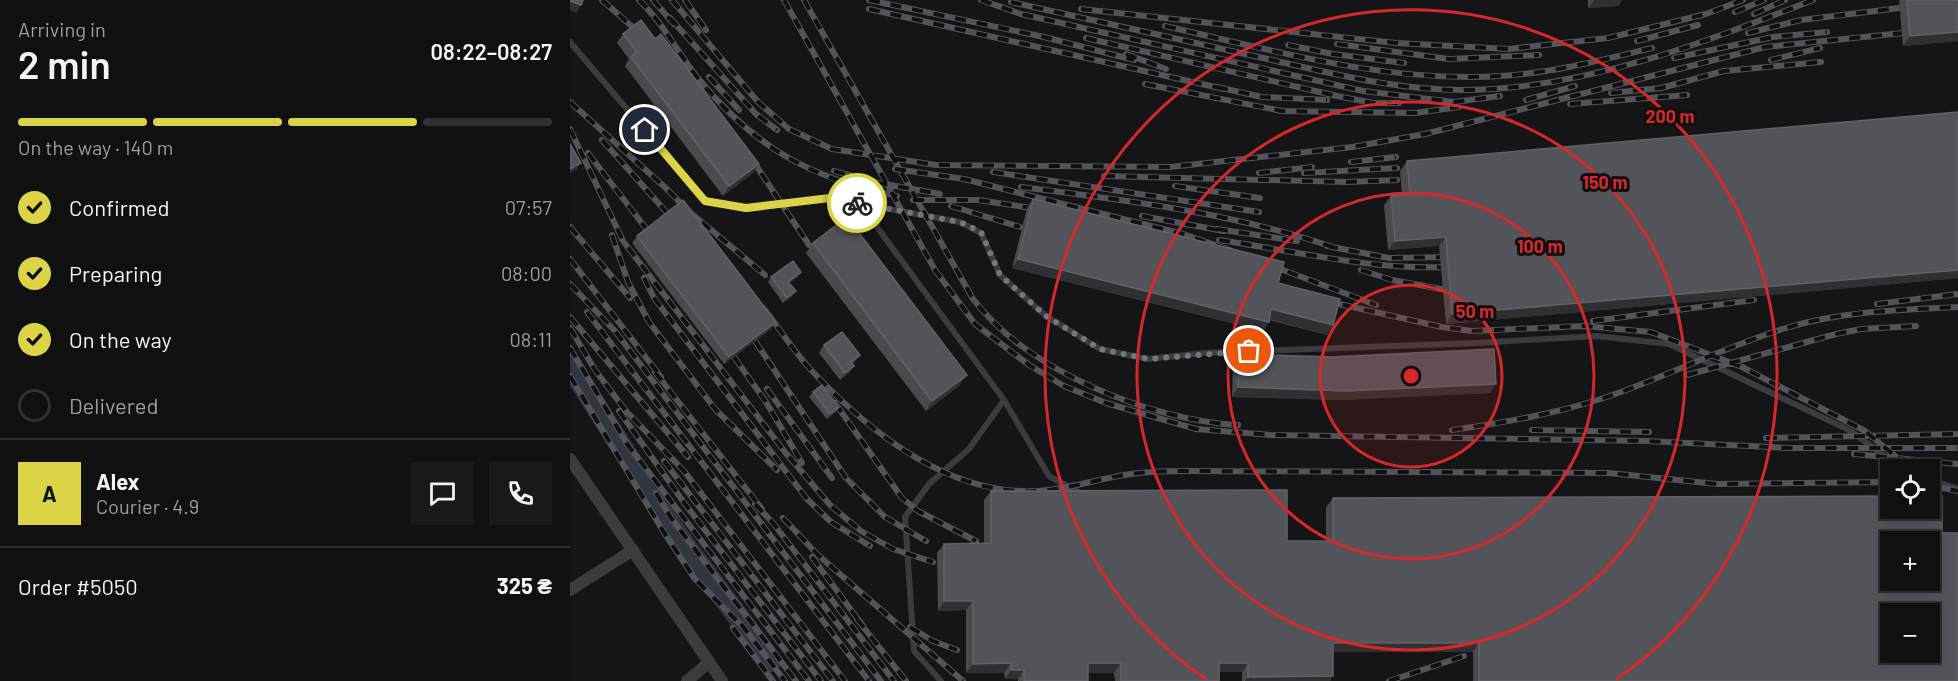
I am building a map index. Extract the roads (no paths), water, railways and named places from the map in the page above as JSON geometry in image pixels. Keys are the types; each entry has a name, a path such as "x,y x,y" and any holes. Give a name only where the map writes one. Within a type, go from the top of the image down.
{"street":[{"path":"570,459 722,681"},
{"path":"570,590 633,550"},
{"path":"687,681 708,663"}],"lane":[{"path":"570,42 705,201 746,208 830,198 960,222 981,232 1000,275 1046,316 1100,349 1148,359 1204,353 1476,344 1597,336 1669,344 1851,431 1888,459"},
{"path":"860,203 1004,400 1049,476 1078,493 1089,493"},
{"path":"941,681 915,651 905,517 929,484 969,448 1004,400"},
{"path":"1940,483 1958,489"}],"waterway":[{"path":"570,365 676,533 771,661"}],"railway":[{"path":"602,0 645,38"},
{"path":"639,0 655,18 697,77 740,123 762,141 810,169 865,189 897,196"},
{"path":"653,0 674,24"},
{"path":"672,0 758,102 789,129 832,149 936,165 1170,167 1352,147 1425,134 1765,47 1903,33"},
{"path":"685,0 706,30"},
{"path":"784,0 935,270 975,324 1029,365 1064,386 1106,403 1196,429 1271,435 1647,441 1788,448 1958,448"},
{"path":"804,0 973,299 997,325 1025,348 1093,387 1130,402 1167,413 1203,421 1238,425"},
{"path":"869,0 1044,37 1134,60"},
{"path":"981,0 1021,14 1363,91 1454,102 1500,96"},
{"path":"1081,9 1396,43 1509,49 1608,38 1706,14 1743,0"},
{"path":"1735,12 1764,0"},
{"path":"1754,14 1785,0"},
{"path":"1011,2 1365,80 1416,88 1468,90 1513,87 1601,72 1687,47 1813,0"},
{"path":"1748,33 1801,20 1900,8"},
{"path":"869,9 1224,89"},
{"path":"670,18 756,114 777,130"},
{"path":"1637,41 1698,25"},
{"path":"1165,26 1331,63 1415,75 1458,77 1539,72 1652,48"},
{"path":"1674,58 1773,37 1827,32"},
{"path":"1086,38 1337,96 1373,103 1399,103"},
{"path":"1337,44 1449,59 1539,55"},
{"path":"1288,45 1333,54 1404,63"},
{"path":"1771,60 1820,48"},
{"path":"1126,54 1166,69"},
{"path":"1611,93 1661,88 1724,71 1821,62"},
{"path":"709,77 739,110"},
{"path":"1145,84 1282,111 1415,113 1459,107"},
{"path":"1526,100 1575,86"},
{"path":"1217,87 1262,97 1327,100"},
{"path":"1570,104 1687,95"},
{"path":"570,102 669,191 691,214"},
{"path":"570,129 623,241 785,452 830,505 861,531 893,549 933,562"},
{"path":"602,140 669,215"},
{"path":"588,153 648,231"},
{"path":"749,155 809,245"},
{"path":"1351,162 1396,157"},
{"path":"1259,173 1312,167"},
{"path":"1304,173 1397,168"},
{"path":"895,169 964,179 1183,234 1230,250"},
{"path":"834,171 879,183 940,194"},
{"path":"993,172 1259,212"},
{"path":"1104,176 1347,182 1397,180"},
{"path":"1175,186 1260,198"},
{"path":"1021,187 1178,209 1256,225 1333,247"},
{"path":"913,200 978,200 1045,210"},
{"path":"951,206 1020,227"},
{"path":"685,208 765,275"},
{"path":"1142,216 1224,231"},
{"path":"570,227 630,298"},
{"path":"1217,229 1297,241"},
{"path":"612,235 628,282 649,322 715,409 777,470"},
{"path":"1219,240 1361,263 1447,267"},
{"path":"1327,246 1389,258 1447,257"},
{"path":"570,259 661,377"},
{"path":"1267,264 1376,305"},
{"path":"1361,270 1392,280 1452,291"},
{"path":"644,278 654,298 807,499 831,522 870,546"},
{"path":"570,284 615,331 881,681"},
{"path":"1877,304 1958,294"},
{"path":"1321,300 1442,327 1472,331 1584,326 1651,332 1742,367 1865,431 1899,459"},
{"path":"1593,321 1754,300"},
{"path":"1452,430 1537,416 1601,399 1744,342 1807,322 1871,312 1958,307"},
{"path":"764,309 812,371 861,418 889,440 918,459 948,474 980,485 1014,491 1048,490 1133,474 1176,471 1609,473 1717,484 1880,482"},
{"path":"587,312 869,681"},
{"path":"570,317 688,457"},
{"path":"1687,375 1836,334 1861,329 1916,326"},
{"path":"570,328 595,370 626,411 684,471 845,681"},
{"path":"755,341 846,478 885,517 926,541"},
{"path":"570,348 627,444 809,681"},
{"path":"734,357 766,402 802,463"},
{"path":"655,372 762,509"},
{"path":"570,376 663,531 695,579 745,629"},
{"path":"767,389 832,478"},
{"path":"835,403 902,498 918,511 976,541"},
{"path":"619,411 685,504 821,681"},
{"path":"1532,430 1649,432"},
{"path":"1766,438 1958,434"},
{"path":"1854,454 1958,464"},
{"path":"664,461 833,681"},
{"path":"1940,487 1958,491"},
{"path":"656,493 671,518 796,681"},
{"path":"755,504 773,523 894,681"},
{"path":"783,518 818,555 963,681"},
{"path":"812,557 863,626"},
{"path":"857,619 906,681"},
{"path":"741,624 785,681"},
{"path":"910,627 933,641 957,650"},
{"path":"733,628 773,681"},
{"path":"1389,681 1464,656"}]}
